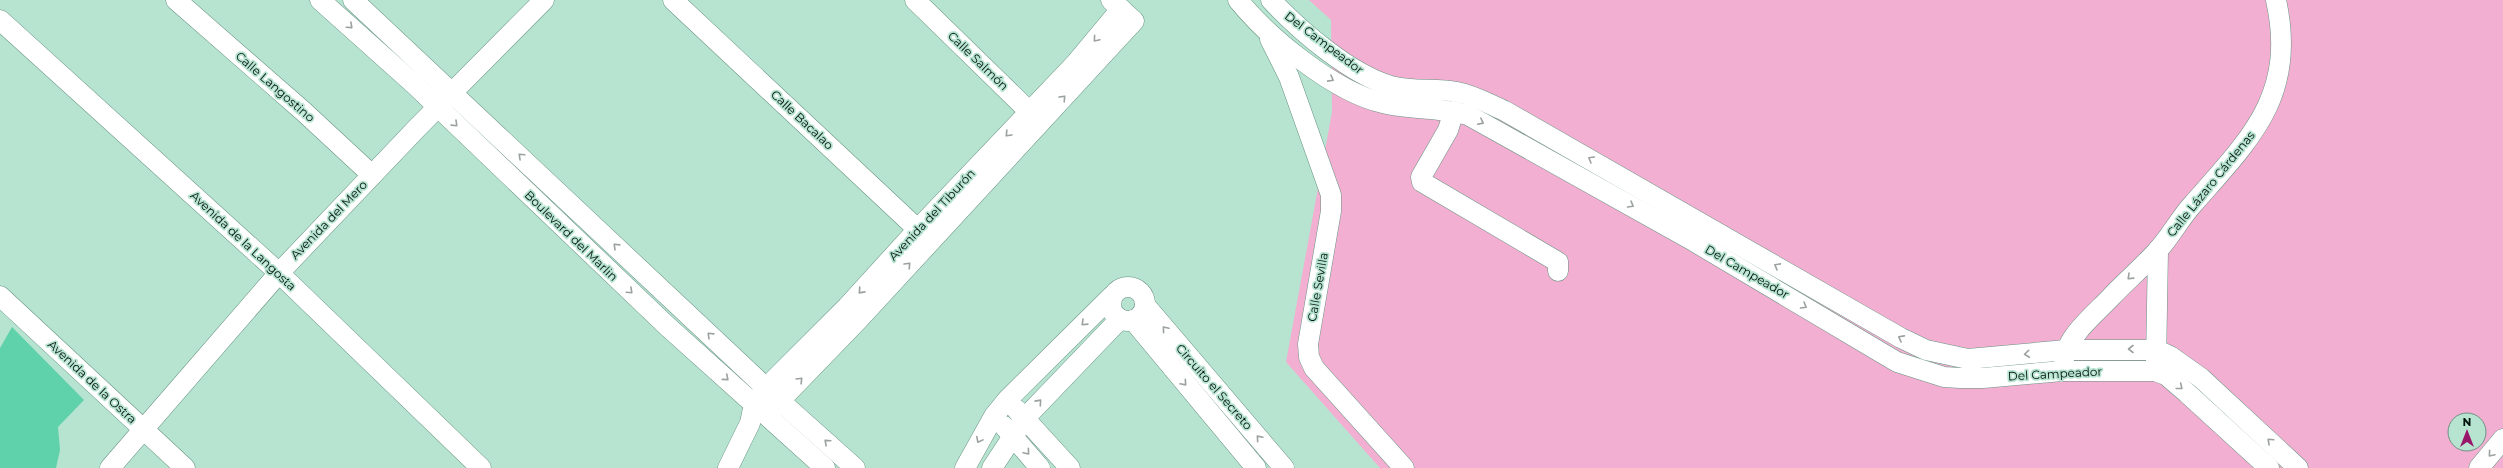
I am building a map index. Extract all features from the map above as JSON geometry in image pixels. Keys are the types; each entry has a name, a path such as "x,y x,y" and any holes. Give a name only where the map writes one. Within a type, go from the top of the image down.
{"street":[{"name":"Calle Langostino","path":"176,0 303,111 372,175"},
{"name":"Boulevard del Marlin","path":"320,0 438,107 607,270 763,406 855,468"},
{"name":"Boulevard del Marlin","path":"353,0 453,92 825,468"},
{"name":"Avenida del Mero","path":"110,468 279,273 438,107 544,0"},
{"name":"Calle Bacalao","path":"673,0 924,235"},
{"name":"Calle Salmón","path":"915,0 1035,117"},
{"name":"Del Campeador","path":"1238,0 1265,30 1305,63 1352,90 1381,103 1412,109 1454,111 1468,116 1504,134 1603,190 1836,324 1897,362 1944,377 1983,378 2062,371 2155,371 2166,375 2269,468"},
{"name":"Calle Lázaro Cárdenas","path":"2062,371 2066,350 2101,307 2158,250 2188,209 2242,148 2258,126 2270,104 2279,72 2282,49 2281,22 2276,0"},
{"name":"Del Campeador","path":"1276,5 1315,39 1348,64 1371,78 1411,90 1457,92 1476,98 1532,126 1901,338 1926,350 1946,356 1968,359 2066,350 2157,350 2175,359 2201,378 2298,468"},
{"path":"1265,30 1267,22 1276,5"},
{"name":"Avenida del Tiburón","path":"728,468 763,406 853,313 1035,117 1122,10"},
{"name":"Avenida de la Langosta","path":"0,20 279,273 481,468"},
{"name":"Calle Sevilla","path":"1265,30 1289,77 1331,195 1331,211 1308,344 1309,357 1314,368 1404,468"},
{"path":"1289,77 1305,63 1315,39"},
{"path":"1454,111 1448,130 1421,177 1422,182 1558,262 1558,271"},
{"path":"1603,190 1614,173"},
{"path":"2155,371 2157,350 2158,250"},
{"path":"965,468 994,416 1007,400 1122,287 1136,288 1141,293 1145,305 1139,317 1126,320 1025,418 1012,434 992,468"},
{"name":"Avenida de la Ostra","path":"0,296 185,468"},
{"path":"1112,296 1111,309 1126,320"},
{"name":"Circuito el Secreto","path":"1145,305 1284,468"},
{"path":"1836,324 1847,306"},
{"name":"Circuito el Secreto","path":"1126,320 1256,468"},
{"path":"1007,400 1070,468"},
{"path":"994,416 1012,434 1040,468"},
{"path":"2479,468 2503,440"}],"shaded area":[{"path":"1309,0 2503,0 2503,468 1380,468 1286,362 1332,112 1331,20"}],"building":[{"path":"12,327 84,400 58,427 60,450 56,468 0,468 0,348"}]}
